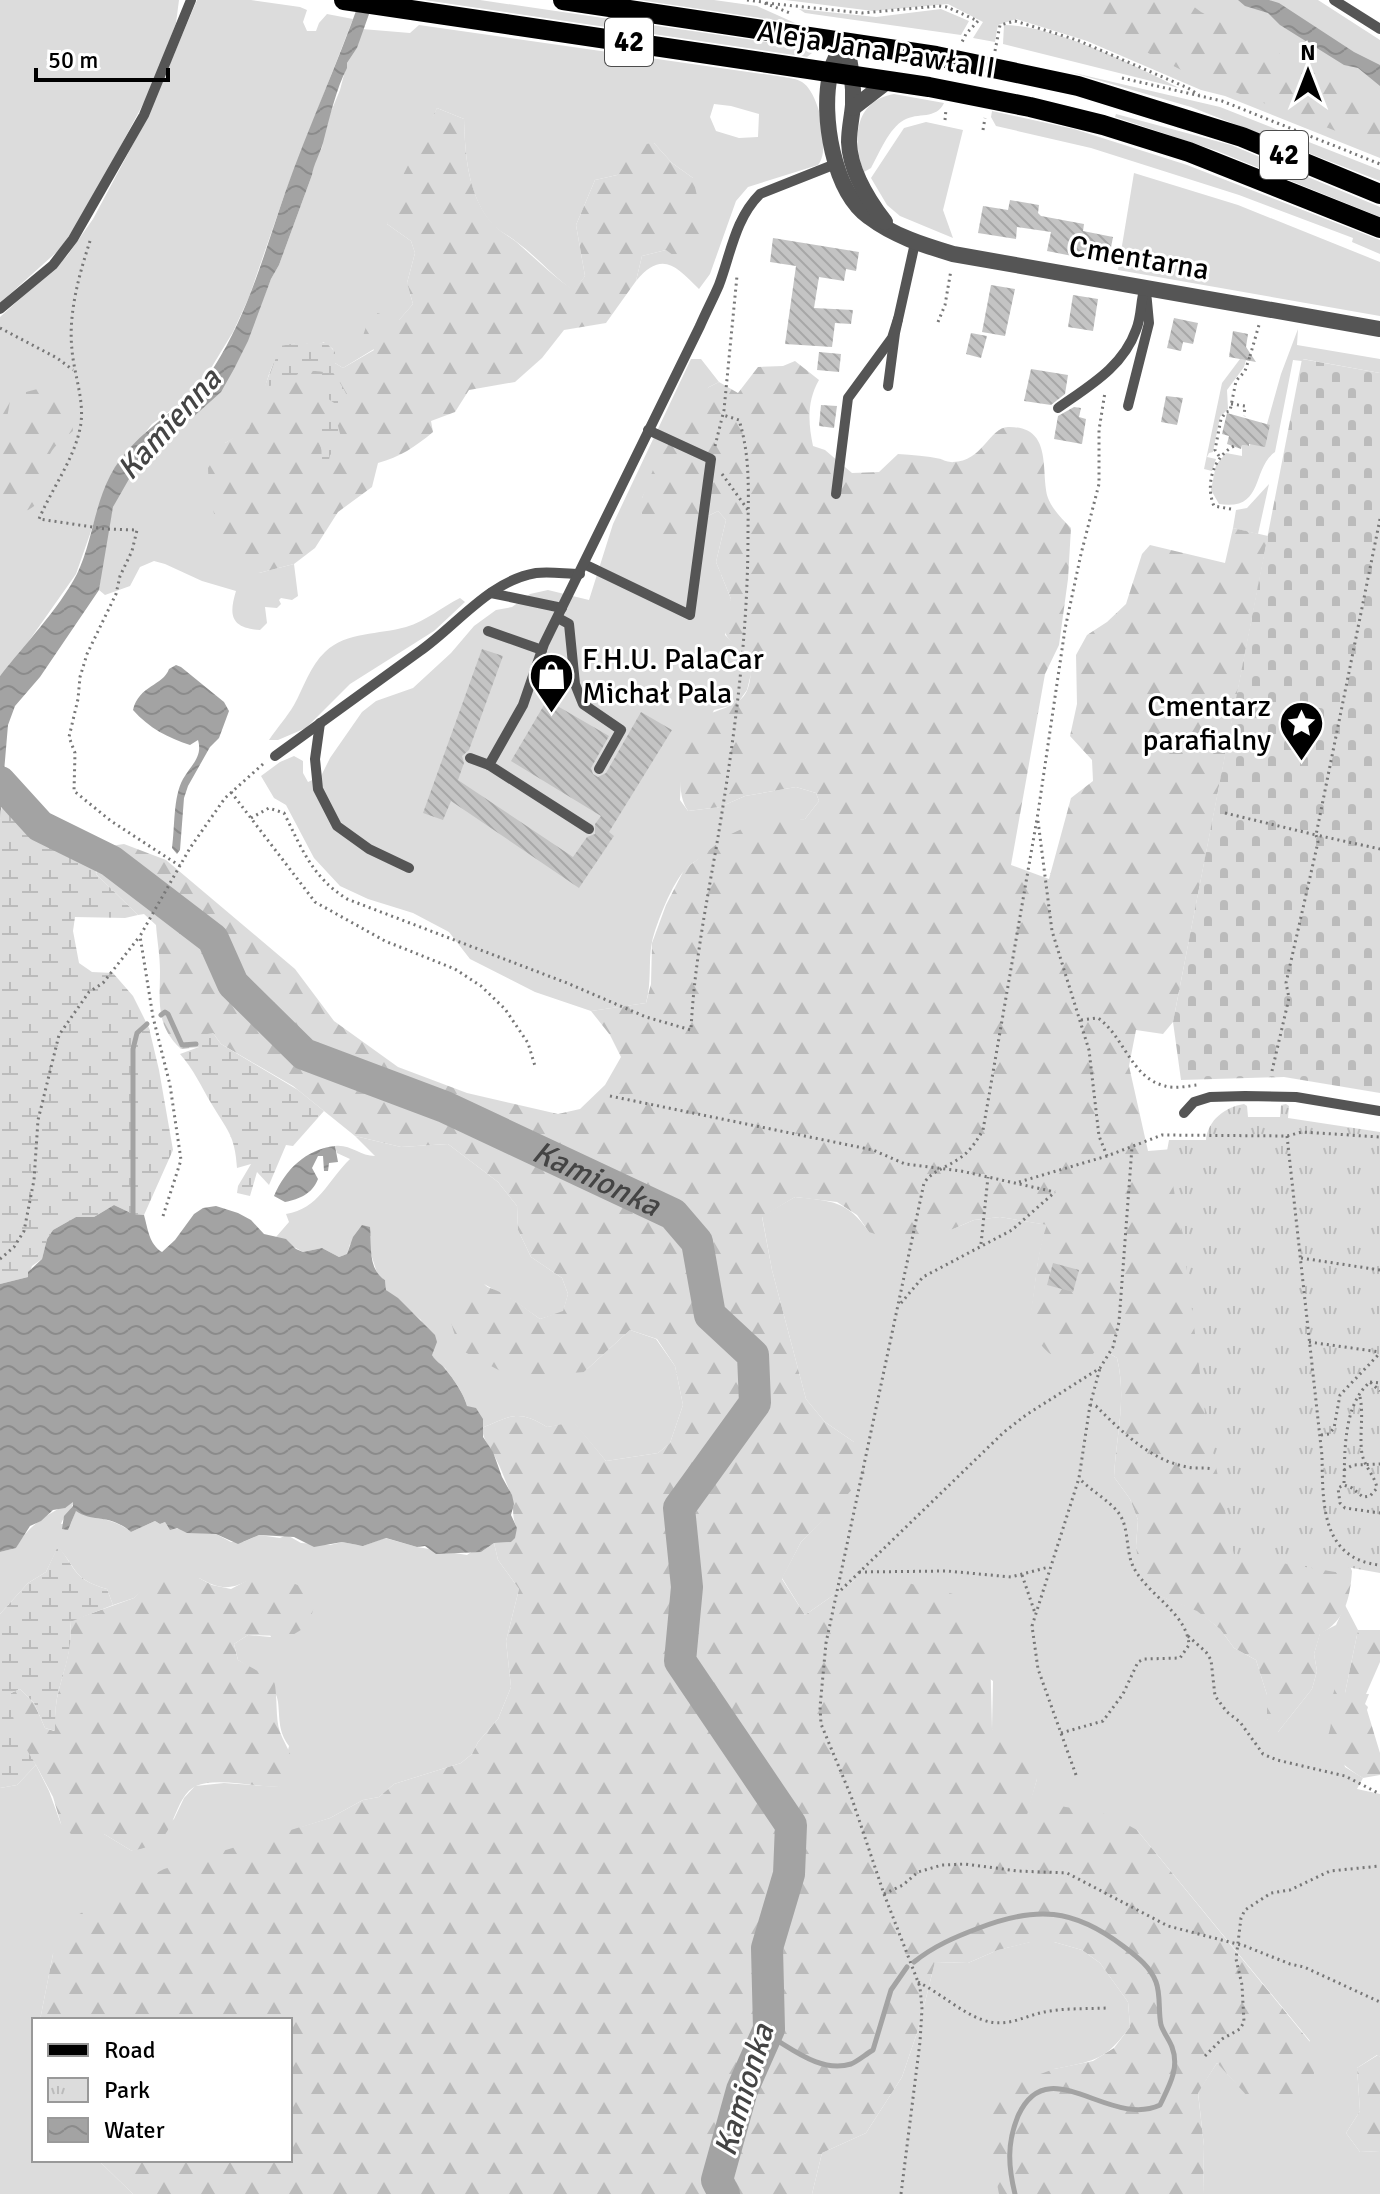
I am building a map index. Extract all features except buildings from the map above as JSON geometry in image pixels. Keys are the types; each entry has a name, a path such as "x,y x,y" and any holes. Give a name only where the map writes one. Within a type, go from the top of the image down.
{"main road":[{"name":"Aleja Jana Pawła II","path":"344,0 852,75 1005,102 1103,125 1189,152 1380,228"},
{"name":"Aleja Jana Pawła II","path":"563,0 1012,70 1078,86 1242,137 1380,194"}],"street":[{"name":"Cmentarna","path":"845,42 830,72 827,95 844,162 892,231 915,243 953,254 1380,329"},
{"name":"Cmentarna","path":"844,162 853,108 852,75 845,42"},
{"path":"853,108 888,81"}],"lane":[{"path":"0,309 53,265 73,239 144,115 191,0"},
{"path":"1334,0 1380,29"},
{"path":"489,765 523,705 542,650 710,305 739,223 760,194 844,162"},
{"path":"888,386 898,319 915,243"},
{"path":"1058,408 1110,371 1122,356 1136,330 1145,287"},
{"path":"1128,406 1149,323 1145,287"},
{"path":"836,494 848,398 892,338 898,319"},
{"path":"275,756 420,651 491,593 536,573 582,569 690,615 711,459 648,430"},
{"path":"491,593 560,613 569,624 575,684 583,704 621,730 599,769"},
{"path":"488,631 542,650"},
{"path":"320,723 315,759 318,789 337,826 369,849 409,868"},
{"path":"470,758 489,765 589,829"},
{"path":"1184,1113 1194,1102 1210,1097 1245,1096 1296,1097 1380,1111"}],"path":[{"path":"762,2 862,13 939,6 978,21"},
{"path":"792,14 794,6"},
{"path":"1000,25 1015,21 1077,40 1201,96"},
{"path":"1119,78 1222,101 1380,164"},
{"path":"983,130 985,123"},
{"path":"92,234 72,320 72,350 81,424 39,519 106,529 137,530 116,594 87,654 80,677 75,718 69,737 75,753 74,791 111,821 180,866"},
{"path":"733,242 737,279 723,415 711,459 748,510"},
{"path":"938,322 945,305 953,254"},
{"path":"1219,456 1215,450 1221,419 1230,411 1236,381 1245,371 1261,318"},
{"path":"0,328 75,371"},
{"path":"901,2194 922,2009 918,1982 851,1796 821,1724 826,1643 924,1183 975,1144 983,1130 1038,813 1065,629 1099,484 1100,422 1110,371"},
{"path":"1231,404 1245,406 1244,416"},
{"path":"251,818 269,808 284,813 309,863 327,886 347,899 567,983 646,1017 691,1030 693,976 741,676 748,565 749,469 746,444 739,420 723,415"},
{"path":"1231,509 1214,506 1209,500 1219,456 1234,446"},
{"path":"1272,1071 1289,998 1286,983 1318,842 1316,835 1380,519"},
{"path":"0,1259 14,1247 24,1231 34,1180 38,1120 59,1035 89,992 103,983 140,936 180,866 231,792 263,763"},
{"path":"231,792 315,902 385,941 455,969 481,986 505,1009 528,1043 535,1066"},
{"path":"1038,813 1038,837 1052,931 1089,1050 1099,1136 1107,1156"},
{"path":"1225,813 1380,849"},
{"path":"140,936 153,1017 170,1085 181,1160 163,1216"},
{"path":"1080,1021 1098,1018 1110,1026 1134,1065 1164,1086"},
{"path":"610,1096 873,1150 905,1164 942,1168 1055,1192 1012,1230 923,1277 899,1305"},
{"path":"1016,1183 1107,1156 1162,1135 1287,1136 1302,1132 1380,1137"},
{"path":"1287,1136 1320,1435 1321,1492 1330,1529 1348,1554 1380,1565"},
{"path":"1076,1775 1034,1656 1032,1626 1079,1478 1090,1405 1100,1368 1113,1347 1121,1310 1132,1147"},
{"path":"981,1244 988,1177"},
{"path":"1300,1257 1380,1270"},
{"path":"1309,1342 1380,1352"},
{"path":"1320,1435 1329,1434 1334,1428 1340,1395 1380,1352"},
{"path":"839,1591 1004,1432 1100,1368"},
{"path":"1370,1382 1380,1383"},
{"path":"1370,1382 1380,1391"},
{"path":"1344,1485 1349,1422 1364,1388 1370,1382"},
{"path":"1360,1397 1364,1463 1379,1488 1370,1496 1363,1497 1344,1485 1338,1488 1338,1497 1345,1508 1380,1513"},
{"path":"1090,1405 1096,1406 1130,1439 1154,1454 1187,1467 1213,1469"},
{"path":"1344,1470 1364,1463 1380,1464"},
{"path":"1079,1478 1115,1508 1126,1533 1129,1558 1136,1572 1147,1588 1179,1620 1188,1636 1206,1652 1211,1660 1215,1696 1227,1712 1240,1722 1263,1754 1345,1776 1380,1794"},
{"path":"859,1572 912,1570 1011,1577 1052,1566"},
{"path":"1022,1575 1035,1613"},
{"path":"1061,1733 1103,1721 1123,1694 1138,1662 1144,1659 1180,1658 1189,1645 1188,1636"},
{"path":"884,1894 903,1885 918,1872 942,1865 965,1864 1067,1873 1168,1926 1237,1944 1319,1973 1380,2002"},
{"path":"1205,2056 1222,2039 1240,2029 1244,2022 1237,1944 1245,1910 1271,1893 1290,1890 1330,1871 1380,1866"},
{"path":"918,1982 971,2014 998,2024 1010,2024 1050,2011 1107,2008"}],"green space":[{"path":"0,0 179,0 176,23 150,91 86,211 60,249 0,303"},
{"path":"197,0 251,0 300,7 307,10 303,22 307,31 316,31 327,14 353,19 285,193 249,297 233,332 202,383 152,424 110,477 76,574 19,655 0,676 0,317 67,256 93,219 147,118"},
{"path":"424,0 480,0 808,48 812,53 807,57"},
{"path":"639,0 714,0 757,6 795,23"},
{"path":"785,0 1318,0 1380,40 1380,158 1225,96 1201,90 1087,41 1016,19 998,25 995,42 973,38 983,22 948,4 873,11"},
{"path":"1094,0 1185,0 1201,12 1338,85 1358,108 1380,104 1380,148 1191,75 1121,39"},
{"path":"799,9 876,17 941,9 969,21 961,35 805,13"},
{"path":"419,25 795,79 808,88 818,109 822,122 822,158 818,165 748,187 736,201 710,274 699,289 669,265 654,266 636,281 642,256 666,250 693,178 672,163 654,143 617,175 595,180 576,225 585,276 574,291 496,227 485,214 473,189 465,147 464,119 437,108 387,224 411,241 415,253 407,283 413,304 374,349 343,368 335,363 333,349 324,342 288,346 273,364 253,422 245,432 225,443 259,573 294,564 298,596 292,600 281,598 277,608 265,607 267,623 260,630 251,629 234,620 232,608 236,591 154,561 140,567 130,586 105,595 99,590 113,507 137,465 160,440 199,410 242,352 279,265 315,159 322,148 325,126 347,63 357,48 362,29 410,33","holes":["714,104 759,114 758,137 739,138 716,131 710,117"]},
{"path":"1004,25 1069,39 1179,88 1003,44"},
{"path":"1070,72 1220,107 1380,170 1380,181 1191,107"},
{"path":"894,94 944,103 932,114 909,118 899,124 889,135 871,168 864,172 858,135 864,113 881,98"},
{"path":"437,108 464,119 470,175 485,213 496,227 574,290 585,276 576,225 595,180 617,175 628,146 654,143 672,163 693,178 708,245 677,258 666,250 642,256 636,281 606,323 564,330 542,358 515,382 469,390 455,412 431,421 433,432 400,455 378,463 372,487 338,512 315,548 294,564 259,573 239,562 218,529 209,494 208,468 225,443 249,428 280,346 326,342 335,352 335,363 343,368 374,350 363,336 371,311 399,320 413,304 407,283 415,253 411,241 387,224 390,201"},
{"path":"992,111 1074,129 1187,165 1380,240 1380,254 1352,242 1353,238 1239,195 1091,148 996,126 991,117"},
{"path":"1116,114 1231,145 1380,207 1380,217 1217,151 1115,117"},
{"path":"926,122 963,130 943,210 953,238 900,216 887,205 871,178 904,128"},
{"path":"1134,173 1238,205 1380,262 1380,316 1118,270"},
{"path":"1298,329 1297,345 1380,359 1380,373 1303,359 1293,360 1275,452 1268,459 1251,495 1234,504 1219,504 1211,490 1216,465 1226,453 1242,456 1242,445 1249,446 1267,424"},
{"path":"303,342 314,346 326,342 335,358 332,371 346,393 350,407 336,419 341,437 339,449 330,455 328,464 323,467 319,465 322,451 315,438 314,418 333,417 337,405 327,398 319,381 323,372 305,372 277,385 269,386 267,383 280,346"},
{"path":"691,359 701,359 719,382 709,387 642,498 706,517 718,511 726,520 716,562 731,599 725,635 745,654 751,674 747,690 737,704 714,710 681,781 680,800 688,811 720,807 745,796 796,787 816,793 819,801 805,819 742,838 709,853 686,869 671,893 654,934 646,1003 591,1011 535,992 470,959 449,932 413,913 368,899 340,886 314,858 286,805 274,798 261,776 294,756 303,761 303,773 308,782 321,776 362,712 376,701 413,688 451,653 474,626 496,610 512,607 530,594 548,590 589,600 613,524"},
{"path":"1240,359 1246,360 1244,367 1227,390 1228,409 1220,417 1213,452 1207,457 1216,459 1212,471 1204,469 1222,383"},
{"name":"Cmentarz parafialny","path":"1302,359 1380,373 1380,1093 1284,1077 1181,1080 1173,1022"},
{"path":"795,361 819,380 812,396 810,412 813,446 825,450 852,473 879,472 898,454 951,462 963,460 971,457 996,432 1008,427 1023,429 1033,434 1039,442 1048,498 1071,528 1068,579 1059,645 1045,674 1011,865 1049,879 1071,798 1093,781 1092,760 1070,736 1077,704 1076,655 1087,635 1126,604 1142,554 1150,545 1225,563 1233,528 1268,536 1173,1022 1163,1034 1136,1030 1129,1066 1148,1151 1173,1149 1352,1571 1350,1591 1341,1616 1320,1634 1314,1654 1317,1671 1312,1689 1278,1732 1271,1732 1267,1719 1267,1695 1256,1660 1234,1648 1220,1629 1197,1611 1150,1592 1140,1575 1136,1546 1138,1520 1130,1499 1114,1477 1121,1403 1117,1358 1107,1352 1095,1352 1080,1366 1061,1360 1044,1348 1028,1325 1047,1225 1000,1217 974,1220 953,1229 896,1241 869,1232 857,1215 837,1202 795,1197 762,1217 772,1270 806,1399 825,1422 854,1442 865,1474 801,1542 782,1579 805,1615 855,1580 904,1582 957,1595 990,1646 992,1729 1032,1738 1037,1779 1027,1815 1055,1805 1110,1815 1137,1830 1310,2042 1315,2081 1297,2103 1249,2098 1217,2063 1198,2093 1204,2146 1203,2194 999,2194 986,2127 995,2106 1016,2083 1054,2069 1093,2061 1114,2048 1130,2027 1128,2002 1100,1963 1082,1950 1054,1942 1031,1942 998,1950 968,1963 935,1962 918,2030 902,2077 866,2133 822,2153 812,2194 133,2194 100,2162 292,2162 292,2018 40,2018 53,1954 70,1919 164,1869 330,1818 363,1800 379,1797 394,1784 461,1763 472,1754 498,1719 511,1687 506,1641 519,1589 498,1560 494,1543 511,1542 517,1528 512,1497 482,1428 514,1416 529,1418 547,1427 574,1422 606,1461 658,1453 670,1443 683,1405 675,1366 657,1339 630,1330 584,1372 506,1374 461,1350 450,1316 454,1301 466,1285 496,1290 540,1319 563,1311 568,1294 562,1278 531,1257 518,1230 517,1206 498,1182 448,1144 401,1147 355,1136 293,1086 221,1044 213,1033 200,1047 181,1049 163,1022 156,925 144,914 138,915 96,874 104,847 124,844 166,860 295,969 334,1021 398,1067 467,1093 558,1114 580,1109 605,1085 621,1057 610,1035 591,1011 646,1003 651,984 652,943 666,905 684,870 727,836 752,824 805,819 819,801 816,793 796,787 745,796 720,807 688,811 682,796 680,770 681,747 687,731 708,714 742,698 748,688 749,666 729,638 723,623 731,599 716,562 726,520 718,511 706,517 683,548 663,541 642,516 642,498 662,447 680,420 709,387 719,382 738,393 758,367 783,366"},
{"path":"0,373 13,384 7,418 11,429 23,423 26,392 45,387 61,391 65,400 63,412 72,422 73,431 50,454 38,501 33,507 13,514 0,512"},
{"path":"1269,484 1258,534 1233,528 1236,510 1247,508"},
{"path":"460,598 465,602 434,631 350,684 306,728 278,740 269,740 294,705 315,664 334,645 353,637 413,624"},
{"path":"3,797 71,851 95,860 96,874 138,915 125,918 75,917 73,931 79,963 92,972 113,973 133,996 149,1028 173,1150 144,1215 133,1214 114,1205 94,1217 76,1217 53,1230 47,1239 42,1259 32,1266 28,1277 0,1284 0,819"},
{"path":"213,1033 221,1044 298,1090 324,1111 293,1146 286,1145 269,1185 257,1172 250,1196 237,1193 251,1164 237,1168 229,1133 180,1054 199,1047 196,1036"},
{"path":"1244,1104 1248,1117 1280,1117 1281,1105 1286,1104 1289,1106 1288,1118 1380,1132 1380,1573 1341,1566 1341,1573 1234,1555 1205,1413 1184,1247 1167,1151 1169,1140 1206,1140 1210,1126 1219,1116 1230,1108"},
{"path":"355,1136 401,1147 448,1144 498,1182 517,1206 518,1230 531,1257 562,1278 568,1294 563,1312 540,1319 484,1284 584,1372 630,1330 656,1339 675,1366 683,1405 670,1443 658,1453 606,1461 574,1423 547,1427 529,1418 514,1416 482,1428 482,1419 467,1406 455,1381 432,1355 421,1320 386,1290 385,1280 378,1276 370,1251 371,1236 350,1244 347,1254 339,1257 322,1248 303,1252 276,1237 289,1222 286,1214 315,1200 350,1159 337,1153 335,1146 375,1156"},
{"path":"795,1197 837,1204 861,1221 869,1232 953,1229 974,1220 1000,1217 1048,1225 1038,1262 1029,1325 1117,1358 1121,1403 1114,1477 1130,1499 1138,1520 1136,1546 1150,1592 1197,1610 1220,1629 1234,1648 1256,1660 1267,1695 1267,1719 1278,1732 1312,1689 1317,1671 1314,1654 1320,1633 1336,1625 1345,1605 1358,1630 1345,1693 1334,1721 1345,1767 1363,1778 1357,1789 1380,1794 1380,2057 1377,2055 1357,2068 1360,2111 1346,2133 1360,2152 1380,2151 1380,2194 1203,2194 1204,2146 1198,2092 1217,2063 1250,2098 1310,2041 1137,1830 1026,1815 1037,1779 992,1729 993,1681 855,1580 805,1615 782,1578 801,1542 836,1507 854,1442 825,1422 806,1399 772,1270 762,1216"},
{"path":"74,1501 61,1524 71,1523 76,1510 118,1524 131,1532 155,1521 160,1524 165,1522 168,1527 216,1534 231,1542 243,1542 259,1535 280,1538 287,1535 301,1543 330,1545 342,1542 363,1546 385,1538 467,1555 473,1551 481,1552 494,1543 498,1560 519,1589 506,1641 511,1687 498,1719 472,1754 461,1763 394,1784 379,1797 363,1800 330,1818 302,1827 53,1954 40,2018 32,2018 32,2162 100,2162 133,2194 0,2194 0,1788 17,1785 36,1765 61,1824 104,1834 132,1851 174,1819 184,1798 195,1786 224,1783 279,1787 289,1746 281,1730 278,1702 273,1689 238,1660 234,1644 248,1635 271,1637 247,1581 223,1587 199,1578 143,1590 134,1598 113,1605 107,1589 77,1573 58,1547 46,1572 28,1583 0,1614 0,1552 16,1548 34,1525"},
{"path":"58,1546 82,1577 107,1589 113,1605 70,1622 70,1643 57,1698 55,1731 45,1728 34,1703 20,1689 11,1693 12,1713 18,1731 36,1765 17,1785 0,1788 0,1614 28,1583 46,1572"},
{"path":"166,1573 199,1578 231,1589 246,1581 273,1575 300,1586 314,1606 309,1625 291,1636 248,1635 234,1644 238,1660 274,1680 278,1726 291,1757 293,1775 279,1787 225,1782 196,1786 184,1797 163,1838 144,1848 132,1851 104,1834 75,1838 61,1824 53,1797 10,1721 11,1693 20,1689 34,1703 45,1728 54,1731 57,1698 69,1651 70,1621 134,1598 155,1577"},
{"path":"1358,1630 1380,1630 1380,1662 1366,1694 1369,1694 1365,1704 1380,1753 1380,1775 1363,1778 1341,1761 1328,1736 1333,1695 1335,1688 1345,1693"},
{"path":"1030,1942 1054,1942 1082,1950 1100,1963 1128,2002 1130,2027 1113,2047 1098,2058 1054,2069 999,2194 812,2194 822,2153 866,2133 902,2077 918,2030 935,1962 968,1963 998,1950"},
{"path":"1378,2055 1380,2151 1360,2152 1346,2133 1360,2111 1357,2068"}],"water":[{"name":"Kamienna","path":"360,0 374,0 357,48 347,63 312,175 248,341 221,392 191,419 174,428 137,465 113,507 99,590 40,677 15,706 8,725 0,819 0,676 51,614 77,574 96,512 120,459 146,432 189,396 214,367 226,347 255,282 294,169"},
{"path":"1238,0 1279,3 1354,52 1380,65 1380,86 1358,68 1344,65 1280,25 1268,13 1245,6"},
{"path":"176,665 224,702 229,711 219,738 210,747 188,786 177,854 172,848 177,794 198,756 198,740 190,745 174,739 152,727 133,710 140,695"},
{"path":"335,1146 338,1162 329,1163 328,1171 324,1171 323,1156 318,1156 312,1168 318,1179 309,1192 285,1202 274,1196 298,1162 315,1151"},
{"path":"114,1205 133,1214 144,1215 152,1240 162,1252 194,1214 203,1208 216,1206 238,1213 251,1220 264,1234 286,1239 303,1252 322,1248 339,1257 347,1254 353,1237 362,1225 370,1227 373,1263 385,1280 386,1290 435,1335 437,1342 432,1355 455,1382 467,1406 476,1408 483,1419 483,1437 512,1495 514,1504 511,1515 517,1528 515,1538 511,1542 494,1543 481,1552 436,1554 425,1546 417,1547 386,1538 363,1546 342,1542 314,1547 294,1537 259,1535 238,1544 216,1534 187,1533 177,1528 170,1530 165,1522 160,1524 155,1521 131,1532 116,1522 76,1511 68,1530 62,1529 64,1516 73,1502 65,1508 53,1510 30,1526 16,1548 0,1552 0,1284 28,1277 28,1272 42,1259 47,1239 53,1230 76,1217 94,1217"}],"waterway":[{"name":"Kamionka","path":"0,782 40,826 111,861 213,939 233,984 304,1054 445,1107 673,1214 697,1242 710,1315 753,1355 755,1403 679,1508 687,1587 680,1661 791,1825 789,1874 767,1948 769,2029 742,2090 717,2180 724,2194"},
{"path":"161,1015 165,1012 168,1014 182,1045 196,1044"},
{"path":"133,1214 133,1049 137,1033 147,1024"},
{"path":"914,1962 945,1942 970,1931 1019,1916 1054,1914 1105,1933 1142,1962 1156,1982 1161,2025 1172,2047 1175,2062 1160,2105 1140,2110 1121,2107 1063,2089 1046,2089 1031,2097 1018,2116 1010,2145 1015,2194"},
{"path":"769,2023 775,2024 780,2032 778,2041 803,2056 831,2066 851,2064 873,2050 891,1990 907,1967"}],"place":[{"name":"F.H.U. PalaCar Michał Pala","path":"551,715"},
{"name":"Cmentarz parafialny","path":"1302,762"}]}
